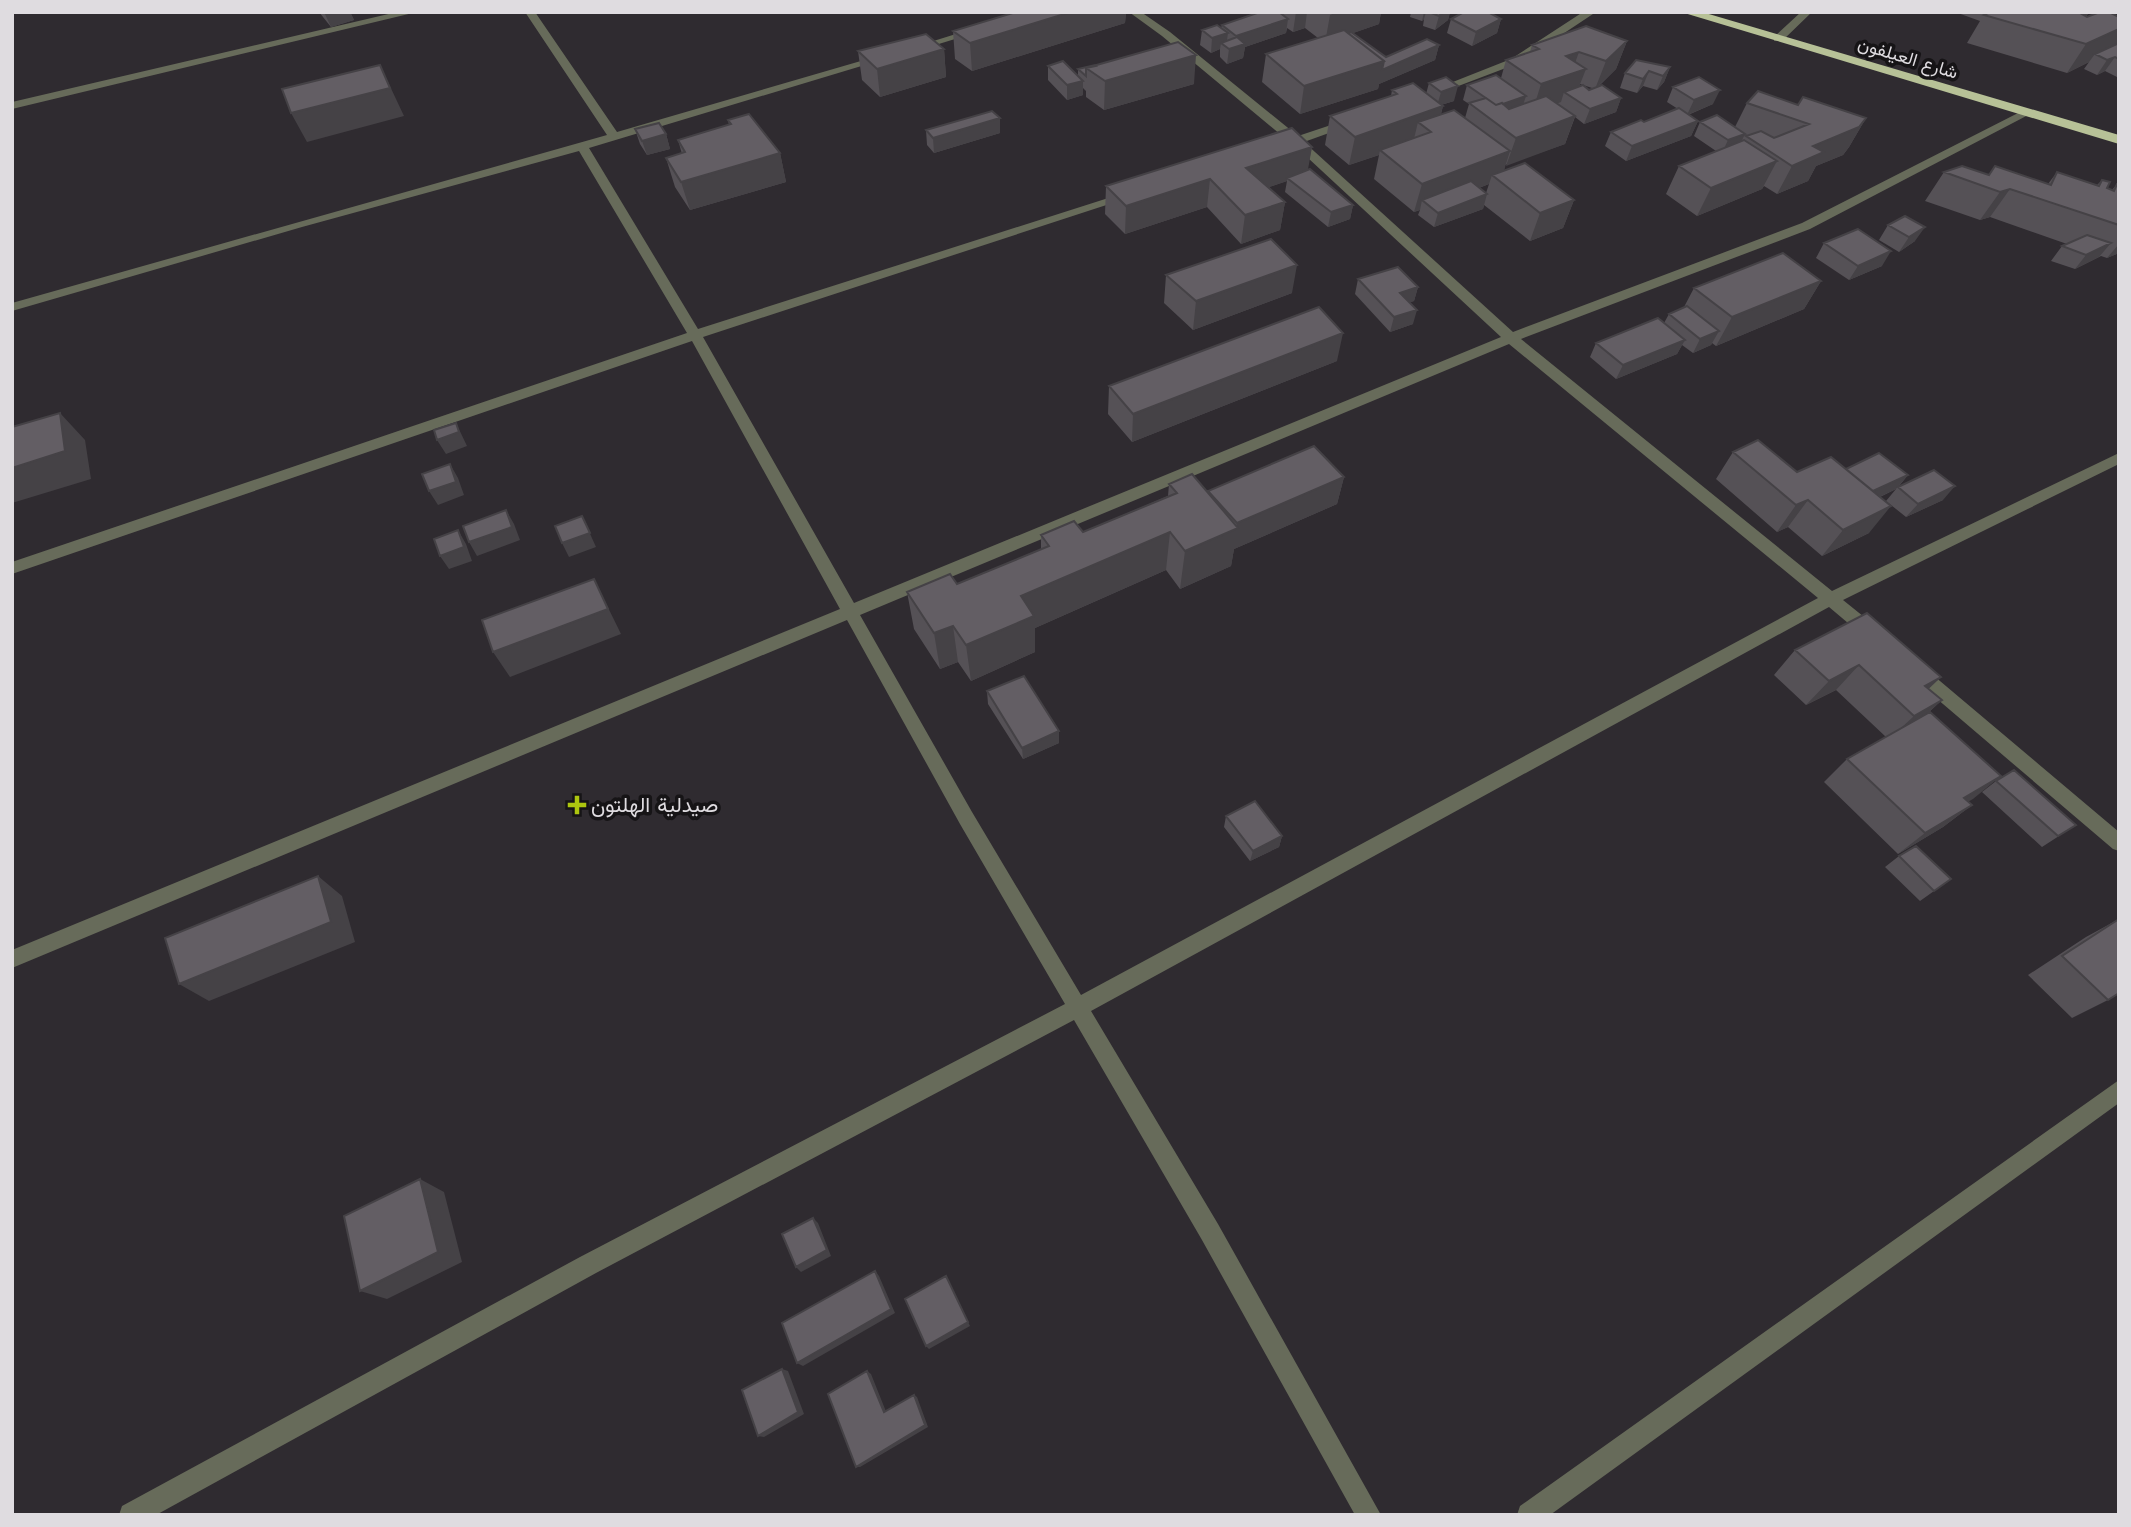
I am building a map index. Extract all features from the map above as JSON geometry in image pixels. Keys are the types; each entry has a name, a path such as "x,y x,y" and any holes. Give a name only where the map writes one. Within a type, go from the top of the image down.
{"highway":[{"name":"شارع العيلفون","path":"1687,12 2119,139"}],"street":[{"path":"12,106 412,12"},
{"path":"530,12 614,136"},
{"path":"1134,12 1166,34 1296,141 1511,338 1884,644"},
{"path":"1424,96 1515,61 1591,12"},
{"path":"1778,39 1807,12"},
{"path":"905,51 984,28"},
{"path":"12,307 582,146 891,55"},
{"path":"12,959 1511,338 1805,226 2026,113"},
{"path":"1270,149 1360,118"},
{"path":"582,146 695,335 966,818 1210,1232 1369,1515"},
{"path":"12,568 695,335 1140,192"},
{"path":"131,1515 588,1265 1079,1007 1831,599 2119,458"},
{"path":"1906,662 2119,843"},
{"path":"1529,1515 2119,1090"}],"building":[{"path":"1016,12 1071,12 970,43 953,31"},
{"path":"1260,12 1279,12 1288,19 1236,36 1222,25"},
{"path":"1464,12 1488,12 1501,19 1476,32 1451,19"},
{"path":"1990,12 2078,12 2087,17 2109,12 2119,17 2119,29 2086,44 1984,15"},
{"path":"1217,25 1228,33 1212,38 1202,30"},
{"path":"1586,26 1627,41 1606,61 1579,52 1566,56 1586,69 1541,84 1506,60 1539,49 1532,45"},
{"path":"1344,30 1384,61 1304,86 1266,54"},
{"path":"1351,32 1386,57 1427,39 1439,45 1382,70 1384,61 1348,33"},
{"path":"926,34 944,49 877,69 858,51"},
{"path":"1237,37 1245,44 1229,49 1221,43"},
{"path":"1178,42 1196,55 1105,81 1086,68"},
{"path":"2119,43 2119,59 2115,57 2107,60 2095,54"},
{"path":"1636,60 1670,67 1663,76 1649,71 1643,79 1625,73"},
{"path":"1063,61 1083,81 1067,85 1048,66"},
{"path":"380,65 390,88 291,113 282,89"},
{"path":"1095,65 1086,68 1086,76 1078,69"},
{"path":"1496,75 1526,96 1496,105 1467,85"},
{"path":"1446,77 1458,86 1441,92 1429,83"},
{"path":"1699,77 1720,90 1694,100 1673,87"},
{"path":"1413,83 1443,106 1355,137 1330,116 1397,94 1392,90"},
{"path":"1583,85 1589,90 1602,85 1621,98 1590,109 1564,92"},
{"path":"1758,91 1798,105 1803,97 1866,118 1859,127 1813,146 1824,152 1792,166 1746,136 1761,131 1774,138 1809,124 1747,103"},
{"path":"1546,96 1575,116 1516,138 1469,103 1486,98 1496,105 1502,103 1509,109"},
{"path":"1679,108 1698,121 1632,146 1611,132 1641,120 1644,122"},
{"path":"1454,110 1510,151 1422,184 1380,150 1431,132 1418,122"},
{"path":"992,111 1000,118 933,138 926,130"},
{"path":"749,114 780,153 681,182 666,158 685,152 678,140 731,124 728,120"},
{"path":"1717,115 1745,134 1728,140 1700,122"},
{"path":"659,123 666,134 642,141 635,129"},
{"path":"1292,128 1312,147 1246,168 1285,202 1245,215 1210,179 1126,206 1106,186"},
{"path":"1744,140 1777,161 1711,188 1679,166"},
{"path":"1525,163 1574,200 1540,213 1492,175"},
{"path":"1962,166 1989,175 1995,166 2051,185 2057,172 2099,186 2102,180 2110,182 2107,188 2114,191 2119,184 2119,225 2010,189 2000,192 1944,172"},
{"path":"1310,169 1353,205 1331,212 1287,178"},
{"path":"1471,181 1487,194 1438,213 1422,200"},
{"path":"1905,216 1925,227 1909,237 1888,225"},
{"path":"1858,229 1891,251 1858,266 1824,243"},
{"path":"2087,235 2111,243 2086,255 2062,246"},
{"path":"1271,239 1297,265 1196,301 1166,275"},
{"path":"1783,253 1821,281 1732,317 1694,288"},
{"path":"1398,267 1418,287 1400,293 1417,310 1394,317 1358,279"},
{"path":"1687,306 1719,331 1700,339 1669,314"},
{"path":"1319,307 1343,333 1133,414 1109,386"},
{"path":"1658,318 1685,340 1623,365 1596,343"},
{"path":"60,413 65,451 12,468 12,427"},
{"path":"456,423 459,432 437,440 434,430"},
{"path":"1758,440 1797,472 1831,457 1891,506 1843,530 1808,500 1796,505 1733,452"},
{"path":"1314,446 1344,477 1237,523 1208,491"},
{"path":"1879,453 1908,475 1873,491 1846,469"},
{"path":"450,464 456,482 429,491 422,474"},
{"path":"1934,470 1955,486 1918,504 1898,487"},
{"path":"1192,474 1238,528 1185,551 1170,532 1021,596 1034,616 966,645 953,626 934,633 907,592 950,574 957,584 1049,546 1041,535 1074,521 1083,532 1177,493 1169,484"},
{"path":"506,510 512,527 469,542 463,526"},
{"path":"582,516 590,533 562,543 555,526"},
{"path":"458,530 464,547 440,556 434,539"},
{"path":"594,579 608,609 493,652 482,620"},
{"path":"1867,613 1941,677 1925,686 1942,700 1914,716 1859,665 1829,681 1795,650"},
{"path":"1024,676 1059,731 1022,748 987,691"},
{"path":"1930,712 2001,776 1964,798 1972,805 1925,833 1847,759"},
{"path":"2014,770 2076,825 2058,836 1996,781"},
{"path":"1255,801 1282,836 1253,851 1226,816"},
{"path":"1916,846 1951,879 1934,891 1899,856"},
{"path":"318,876 331,922 179,984 165,938"},
{"path":"2119,919 2119,993 2108,1000 2062,956"},
{"path":"420,1179 438,1252 360,1291 344,1216"},
{"path":"813,1218 827,1250 796,1267 782,1234"},
{"path":"875,1271 891,1309 797,1363 782,1323"},
{"path":"946,1276 968,1322 926,1346 905,1299"},
{"path":"782,1369 798,1412 758,1436 742,1390"},
{"path":"867,1371 884,1412 914,1395 925,1425 856,1467 828,1394"}],"place":[{"name":"صيدلية الهلتون","path":"577,805"}]}
